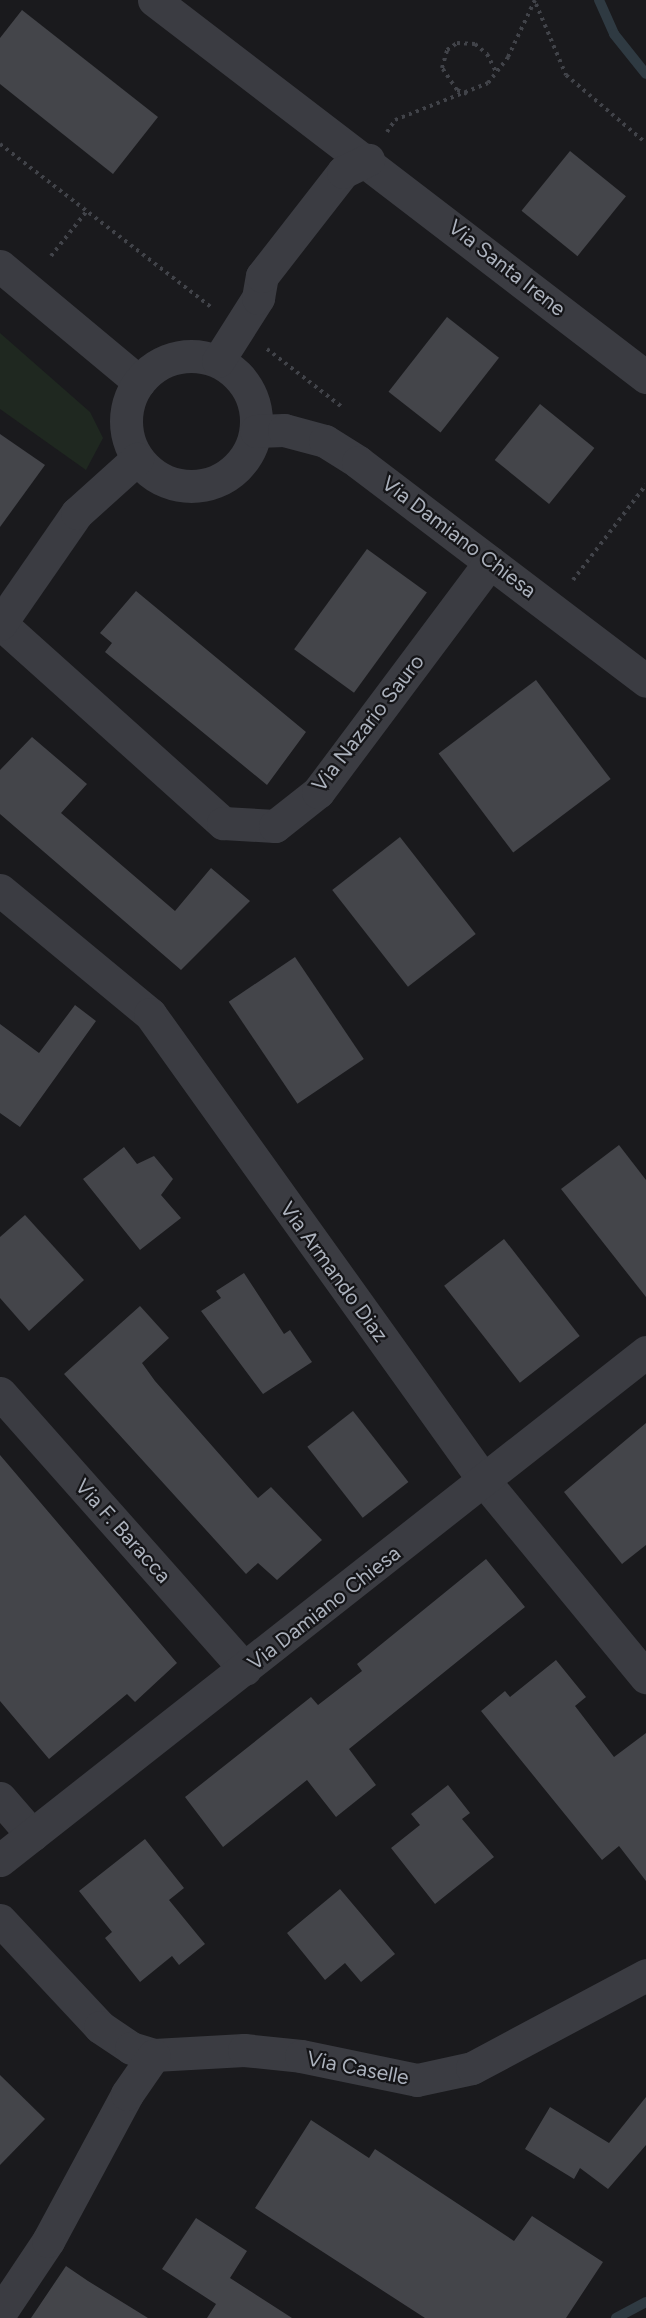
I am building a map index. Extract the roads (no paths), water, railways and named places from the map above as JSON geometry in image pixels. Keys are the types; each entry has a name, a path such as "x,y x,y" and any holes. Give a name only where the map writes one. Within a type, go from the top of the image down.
{"street":[{"name":"Via Santa Irene","path":"154,0 368,160 646,377"},
{"path":"218,362 258,298 262,276 343,172 368,160"},
{"path":"0,266 139,382"},
{"path":"175,358 218,362 244,383 256,415 256,431 235,470 194,487 173,485 137,459 126,420 139,382 175,358"},
{"name":"Via Damiano Chiesa","path":"256,431 284,430 325,441 490,562 646,681"},
{"name":"Via Nazario Sauro","path":"137,459 77,513 0,624 223,823 275,826 318,792 490,562"},
{"name":"Via Armando Diaz","path":"0,890 150,1014 485,1482 646,1677"},
{"name":"Via Damiano Chiesa","path":"0,1860 485,1482 646,1352"},
{"name":"Via F. Baracca","path":"0,1393 245,1669"},
{"path":"0,1798 32,1835"},
{"name":"Via Caselle","path":"0,1920 100,2028 131,2048 154,2055 244,2050 417,2080 472,2068 646,1975"},
{"path":"0,2313 48,2241 154,2055"}],"waterway":[{"path":"599,0 614,34 646,74"},
{"path":"616,2318 646,2302"}]}
